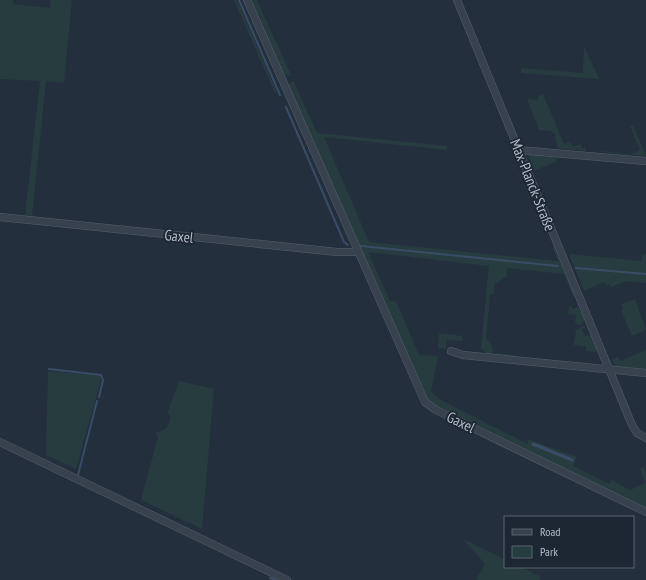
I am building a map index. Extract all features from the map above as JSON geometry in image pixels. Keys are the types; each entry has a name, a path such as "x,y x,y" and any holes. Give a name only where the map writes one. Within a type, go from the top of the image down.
{"street":[{"name":"Gaxel","path":"247,0 357,252 425,402 436,410 646,512"},
{"name":"Max-Planck-Straße","path":"457,0 634,429 646,438"},
{"path":"518,150 646,161"},
{"name":"Gaxel","path":"0,217 337,252 357,252"},
{"path":"452,351 463,356 646,373"},
{"path":"0,442 287,580"}],"green space":[{"path":"0,0 13,0 13,4 50,8 51,0 72,0 64,83 46,81 32,216 25,215 40,81 0,79"},
{"path":"234,0 237,0 277,92 275,93"},
{"path":"250,0 257,0 291,75 287,76 283,72"},
{"path":"584,46 599,79 521,73 521,68 583,73"},
{"path":"291,82 294,82 317,133 447,146 447,150 324,137 369,242 558,261 552,245 554,246 574,293 573,296 564,274 507,268 507,276 495,284 493,294 490,294 486,340 489,341 493,349 492,353 514,355 512,358 488,355 481,348 489,266 368,252 390,301 396,301 419,355 438,356 431,391 439,399 528,444 528,439 577,457 573,466 609,484 612,480 630,490 645,483 640,469 644,467 646,472 646,511 440,410 424,397 287,87"},
{"path":"543,94 564,144 570,142 573,147 580,144 582,148 585,147 585,151 557,148 555,134 550,131 539,130 527,99 538,100 538,96"},
{"path":"633,125 646,156 602,152 631,154 640,150 630,126"},
{"path":"528,155 555,157 557,161 534,171"},
{"path":"569,254 642,261 642,255 646,254 646,283 626,281 611,287 610,284 606,285 604,282 584,291"},
{"path":"635,299 646,330 632,336 621,310 623,310 621,304"},
{"path":"577,305 585,320 580,325 575,324 576,315 568,314 569,307 571,306 572,309 578,307"},
{"path":"585,325 586,327 582,329 585,336 592,335 597,349 596,352 586,351 586,347 574,345 576,330"},
{"path":"439,333 463,336 462,341 447,340 446,349 438,348"},
{"path":"646,350 646,370 615,366 612,359 618,357 620,361"},
{"path":"48,371 102,376 76,469 46,455"},
{"path":"179,381 214,389 202,529 141,500 158,437 156,435 157,432 163,430 168,424 171,416 167,414"},
{"path":"463,539 504,559 504,568 523,568 541,577 539,580 476,580 485,564"}],"water":[{"path":"533,442 574,459 573,462 531,445"}],"waterway":[{"path":"239,0 280,95"},
{"path":"286,107 344,242 348,245"},
{"path":"361,246 558,266"},
{"path":"576,268 646,274"},
{"path":"49,369 101,375 103,380 99,397"},
{"path":"78,475 97,401"},
{"path":"270,578 275,580"}]}
